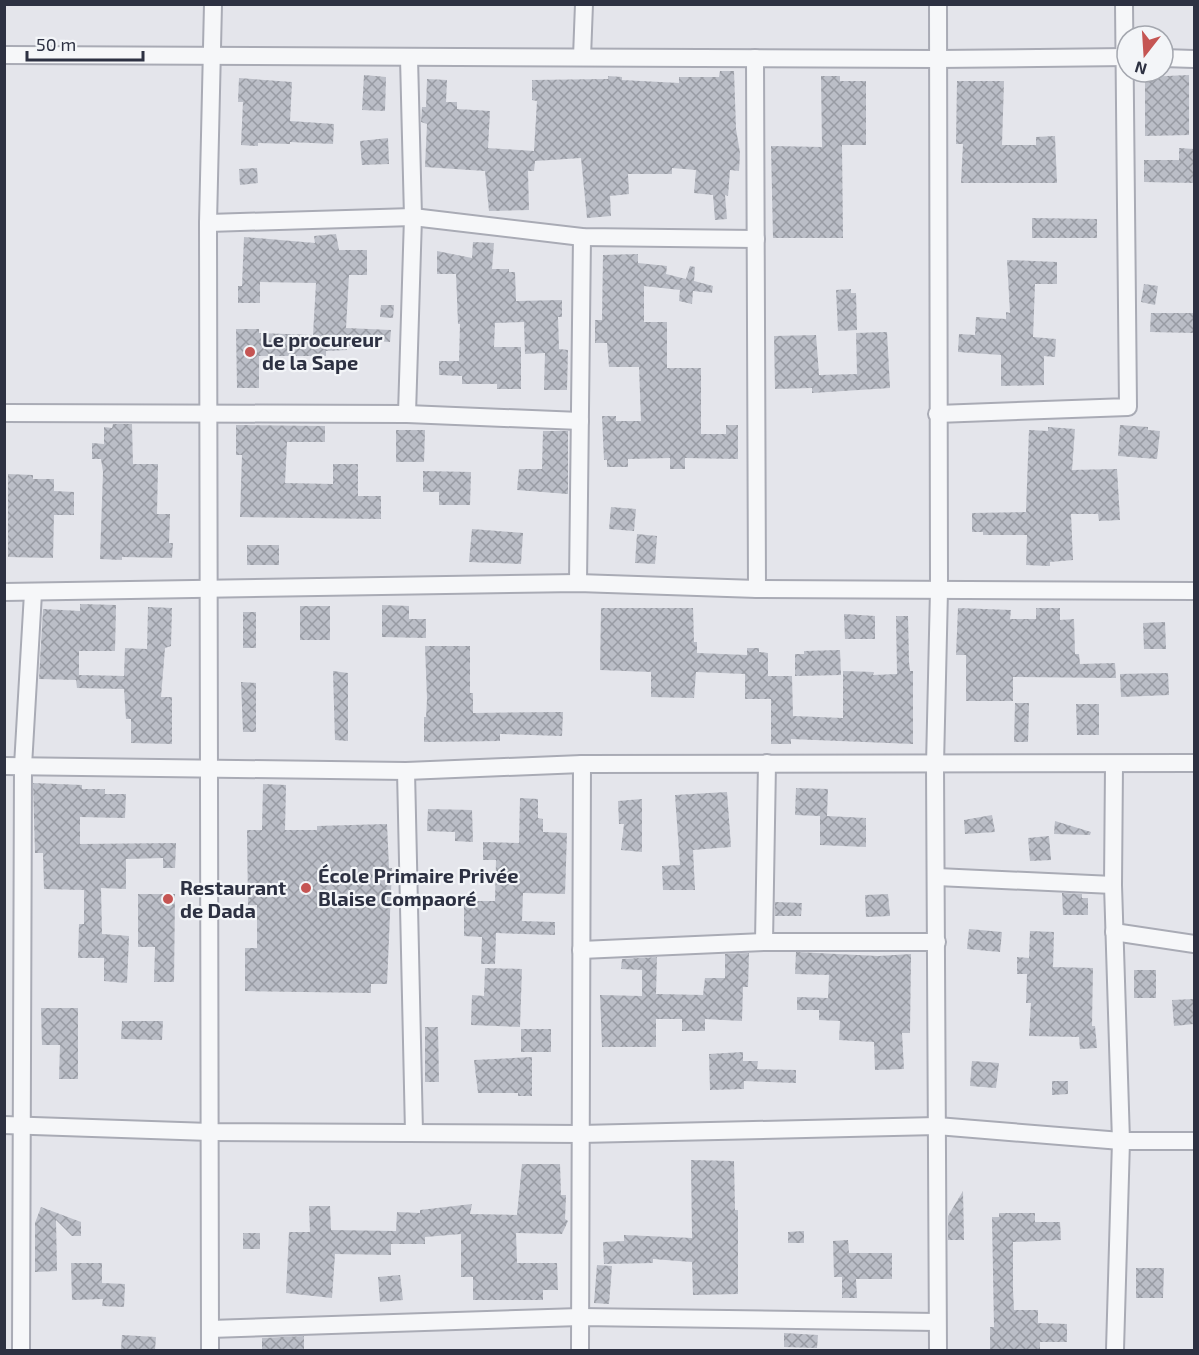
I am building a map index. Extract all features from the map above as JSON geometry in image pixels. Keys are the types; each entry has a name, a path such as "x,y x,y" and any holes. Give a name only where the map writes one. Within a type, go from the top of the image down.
{"street":[{"path":"210,1350 208,223 213,4"},
{"path":"582,57 584,4"},
{"path":"938,4 939,590 935,765 938,1350"},
{"path":"1124,4 1124,24"},
{"path":"4,55 409,58 1115,57"},
{"path":"407,414 412,217 409,58"},
{"path":"755,58 757,589"},
{"path":"1175,58 1194,59"},
{"path":"938,414 1128,406 1125,84"},
{"path":"208,223 412,217 582,237 756,239"},
{"path":"578,583 582,237"},
{"path":"4,413 407,414 580,421"},
{"path":"4,592 578,583 757,589 1194,591"},
{"path":"21,1350 23,766 33,593"},
{"path":"764,942 767,763"},
{"path":"4,766 406,771 582,764 1114,765 1194,763"},
{"path":"580,1350 583,1209 580,1134 582,764"},
{"path":"1114,765 1113,885 1121,1141 1116,1350"},
{"path":"406,771 414,1132"},
{"path":"937,877 1113,885"},
{"path":"1114,932 1194,944"},
{"path":"581,950 764,942 937,942"},
{"path":"4,1125 210,1132 580,1134 937,1126 1121,1141 1194,1140"},
{"path":"210,1329 580,1317 938,1322"}],"building":[{"path":"720,71 734,71 736,129 740,153 739,171 730,170 728,196 725,195 727,219 715,220 713,195 694,193 696,170 672,168 672,174 628,174 629,194 610,196 611,216 587,218 581,158 535,161 534,171 528,171 529,210 489,211 485,171 425,167 427,124 421,122 422,107 426,107 427,79 447,80 446,102 457,102 457,109 490,111 488,148 534,151 537,101 532,100 532,80 608,79 608,76 622,77 622,80 679,83 679,77 719,77"},
{"path":"364,75 386,77 385,111 362,110"},
{"path":"1189,75 1189,135 1145,136 1145,84 1175,84 1175,76"},
{"path":"821,76 840,76 840,81 866,81 866,145 842,145 843,238 773,238 771,146 822,147"},
{"path":"239,78 292,82 290,121 334,124 333,144 290,142 290,144 258,143 258,146 241,145 243,102 238,102"},
{"path":"957,81 1004,81 1002,145 1036,145 1036,137 1055,136 1057,183 961,183 963,144 956,144"},
{"path":"388,138 389,164 362,165 360,141"},
{"path":"1179,148 1194,149 1194,183 1144,182 1144,160 1179,160"},
{"path":"257,168 258,183 240,185 239,169"},
{"path":"1032,218 1097,219 1097,238 1032,238"},
{"path":"336,234 339,250 367,250 367,275 349,275 346,328 391,330 390,342 377,341 377,348 347,346 347,350 326,351 326,356 259,356 259,388 237,388 236,329 259,329 259,333 313,335 316,283 260,282 260,303 238,303 238,286 242,286 244,237 315,243 314,236"},
{"path":"473,242 494,243 492,269 509,269 509,272 515,272 516,301 562,300 562,317 558,317 559,349 568,350 567,390 544,390 545,353 525,354 524,322 495,323 494,347 521,347 521,389 497,389 497,384 462,384 462,376 439,375 439,361 459,361 460,324 458,324 456,274 437,274 437,251 472,258"},
{"path":"638,254 638,263 667,266 666,274 686,279 690,266 695,267 694,281 713,286 712,293 693,291 692,304 679,301 680,290 644,286 644,322 667,322 667,368 701,368 701,434 726,434 726,425 738,425 738,459 685,458 685,469 670,469 670,458 628,459 628,467 607,467 607,460 604,460 602,416 616,416 616,421 641,421 639,367 609,367 607,343 595,343 595,320 602,320 603,255"},
{"path":"1007,260 1057,262 1057,284 1035,284 1033,337 1056,339 1055,357 1044,356 1044,385 1001,386 1001,355 958,352 959,334 975,335 976,317 1006,319 1006,312 1010,313"},
{"path":"1144,284 1158,286 1155,305 1141,302"},
{"path":"851,289 851,293 856,293 857,330 838,331 836,290"},
{"path":"381,305 394,305 393,318 380,317"},
{"path":"1151,313 1194,313 1194,333 1150,332"},
{"path":"887,332 890,388 812,393 812,388 775,389 774,336 816,335 819,375 857,374 856,333"},
{"path":"113,424 132,424 133,464 158,464 157,514 170,514 169,543 173,543 172,558 100,559 103,472 101,459 92,459 92,443 104,444 104,427 112,428"},
{"path":"236,425 325,426 325,442 287,442 285,483 333,484 333,464 358,464 358,496 381,496 381,519 240,517 242,455 236,455"},
{"path":"1120,425 1148,427 1148,430 1160,431 1157,459 1118,456"},
{"path":"1048,427 1075,429 1072,470 1117,469 1120,520 1099,521 1098,514 1071,514 1073,560 1050,562 1050,566 1026,565 1027,535 983,535 983,532 972,532 972,513 1026,512 1029,430 1048,431"},
{"path":"396,430 425,430 424,462 396,462"},
{"path":"543,431 568,431 568,494 517,490 519,469 542,469"},
{"path":"423,471 471,472 470,505 439,505 439,492 423,492"},
{"path":"8,474 33,475 33,479 54,479 54,491 74,492 74,515 54,515 53,558 8,557"},
{"path":"611,507 636,509 634,531 609,529"},
{"path":"472,529 523,533 521,564 469,562"},
{"path":"637,534 657,536 655,564 635,563"},
{"path":"247,545 279,545 279,565 247,565"},
{"path":"80,604 116,605 115,651 79,651 79,675 124,676 125,648 147,649 148,607 172,608 171,646 165,648 161,697 172,697 172,744 131,743 131,719 126,719 124,689 77,688 76,680 39,679 43,609 80,611"},
{"path":"382,605 409,606 409,619 426,619 426,638 382,637"},
{"path":"300,606 330,606 330,640 300,640"},
{"path":"601,608 693,608 694,642 697,642 697,653 747,655 747,648 759,648 759,652 768,653 768,676 792,676 793,716 843,718 843,671 874,672 873,675 897,674 896,616 908,616 909,662 910,671 913,671 913,744 791,739 791,744 771,744 771,699 745,699 745,674 696,672 694,698 651,697 651,672 600,670"},
{"path":"958,608 1011,610 1010,619 1036,619 1036,608 1060,608 1060,620 1074,619 1075,654 1079,654 1080,664 1115,663 1116,678 1013,677 1013,701 966,701 966,655 956,655"},
{"path":"243,612 256,612 256,648 243,648"},
{"path":"844,614 875,616 875,639 845,639"},
{"path":"1165,622 1166,649 1144,649 1143,623"},
{"path":"425,646 470,646 470,693 473,693 473,713 563,712 562,736 500,734 500,741 424,742 427,699"},
{"path":"840,650 841,675 795,676 795,654 804,654 804,651"},
{"path":"333,671 348,673 348,741 335,740"},
{"path":"1168,673 1169,695 1121,697 1120,674"},
{"path":"241,682 256,683 256,732 243,732"},
{"path":"1015,703 1029,703 1028,742 1014,742"},
{"path":"1076,704 1099,704 1099,735 1077,735"},
{"path":"33,783 82,785 82,789 105,789 105,794 126,794 125,818 80,817 80,844 176,843 175,868 163,868 163,858 126,859 126,889 101,888 102,934 129,936 127,983 104,981 104,958 78,958 79,924 84,924 84,890 44,889 43,853 35,853"},
{"path":"263,784 286,785 285,830 317,830 317,826 387,824 389,868 392,868 387,984 371,984 371,993 245,991 245,948 257,948 257,905 248,905 247,830 262,830"},
{"path":"796,788 828,789 827,816 866,818 866,847 820,845 820,816 795,815"},
{"path":"727,792 731,847 693,850 695,890 663,890 662,866 680,865 675,795"},
{"path":"520,798 538,799 538,818 543,819 543,832 567,833 565,894 523,893 522,921 555,922 555,935 496,933 495,964 481,964 482,937 464,936 464,901 495,901 496,860 483,860 483,842 519,843"},
{"path":"642,799 642,852 621,850 624,824 619,824 618,801"},
{"path":"428,809 472,810 473,842 455,841 455,832 427,831"},
{"path":"992,815 995,832 965,834 964,820"},
{"path":"1055,821 1091,832 1090,835 1054,834"},
{"path":"1049,836 1051,860 1030,861 1028,838"},
{"path":"1062,893 1082,894 1082,898 1088,898 1088,915 1063,915"},
{"path":"138,894 175,894 174,982 154,982 155,947 138,947"},
{"path":"888,894 890,916 866,917 865,895"},
{"path":"775,902 802,903 801,916 775,916"},
{"path":"969,929 1002,932 1000,952 967,949"},
{"path":"1030,931 1054,932 1053,967 1093,968 1092,1026 1095,1026 1097,1048 1080,1049 1079,1037 1029,1036 1031,1003 1026,1003 1027,974 1017,974 1017,957 1029,958"},
{"path":"796,952 878,956 911,954 910,1033 902,1033 904,1069 875,1070 874,1042 839,1040 840,1021 819,1020 819,1010 797,1010 797,997 828,998 829,975 795,974"},
{"path":"749,953 748,987 743,987 742,1021 705,1019 705,1031 682,1031 682,1019 656,1019 656,1047 602,1047 600,995 642,996 642,970 621,969 622,959 657,957 656,994 703,995 705,978 725,978 725,954"},
{"path":"485,968 522,969 520,1027 471,1025 472,995 484,996"},
{"path":"1134,970 1156,970 1156,998 1134,998"},
{"path":"1194,999 1194,1024 1174,1026 1172,1000"},
{"path":"41,1008 78,1008 78,1079 59,1079 60,1045 42,1045"},
{"path":"122,1021 163,1021 162,1040 121,1039"},
{"path":"425,1027 438,1027 439,1082 425,1082"},
{"path":"521,1029 551,1029 551,1052 521,1052"},
{"path":"743,1052 743,1061 758,1061 757,1069 796,1070 796,1083 744,1081 744,1089 710,1090 709,1054"},
{"path":"532,1057 532,1096 518,1096 518,1093 478,1093 474,1060"},
{"path":"972,1061 999,1063 996,1088 970,1086"},
{"path":"1052,1081 1068,1081 1068,1094 1052,1095"},
{"path":"691,1160 734,1161 735,1210 738,1210 738,1294 693,1295 692,1262 653,1259 653,1263 604,1264 603,1242 624,1241 624,1235 692,1238"},
{"path":"522,1164 560,1164 561,1195 566,1195 565,1219 568,1221 562,1234 516,1233 517,1263 557,1263 558,1290 543,1290 543,1300 473,1300 473,1277 461,1277 461,1234 425,1237 425,1244 391,1244 391,1255 335,1254 332,1298 286,1293 289,1232 310,1232 309,1206 330,1206 331,1230 396,1231 397,1212 420,1213 420,1210 472,1204 470,1214 517,1215"},
{"path":"963,1191 964,1240 948,1240 948,1216"},
{"path":"41,1207 81,1222 81,1236 72,1236 56,1220 57,1271 35,1272 35,1223"},
{"path":"999,1213 1035,1213 1035,1222 1060,1222 1061,1240 1013,1242 1014,1310 1038,1310 1038,1323 1067,1324 1067,1342 1040,1342 1040,1350 990,1350 990,1327 994,1327 992,1217 999,1217"},
{"path":"804,1231 804,1243 788,1243 788,1232"},
{"path":"243,1233 260,1233 260,1249 243,1249"},
{"path":"848,1240 849,1253 892,1253 892,1279 856,1279 857,1298 842,1298 842,1277 834,1277 833,1241"},
{"path":"71,1263 102,1263 102,1283 125,1284 124,1307 102,1306 103,1299 72,1300"},
{"path":"597,1265 612,1266 609,1304 594,1303"},
{"path":"1136,1268 1164,1268 1163,1298 1136,1298"},
{"path":"400,1275 403,1300 380,1302 378,1277"},
{"path":"784,1333 818,1335 817,1348 784,1347"},
{"path":"122,1335 156,1337 155,1350 121,1350"},
{"path":"304,1336 304,1350 262,1350 262,1338"}],"place":[{"name":"Le procureur de la Sape","path":"250,352"},
{"name":"École Primaire Privée Blaise Compaoré","path":"306,888"},
{"name":"Restaurant de Dada","path":"168,899"}]}
